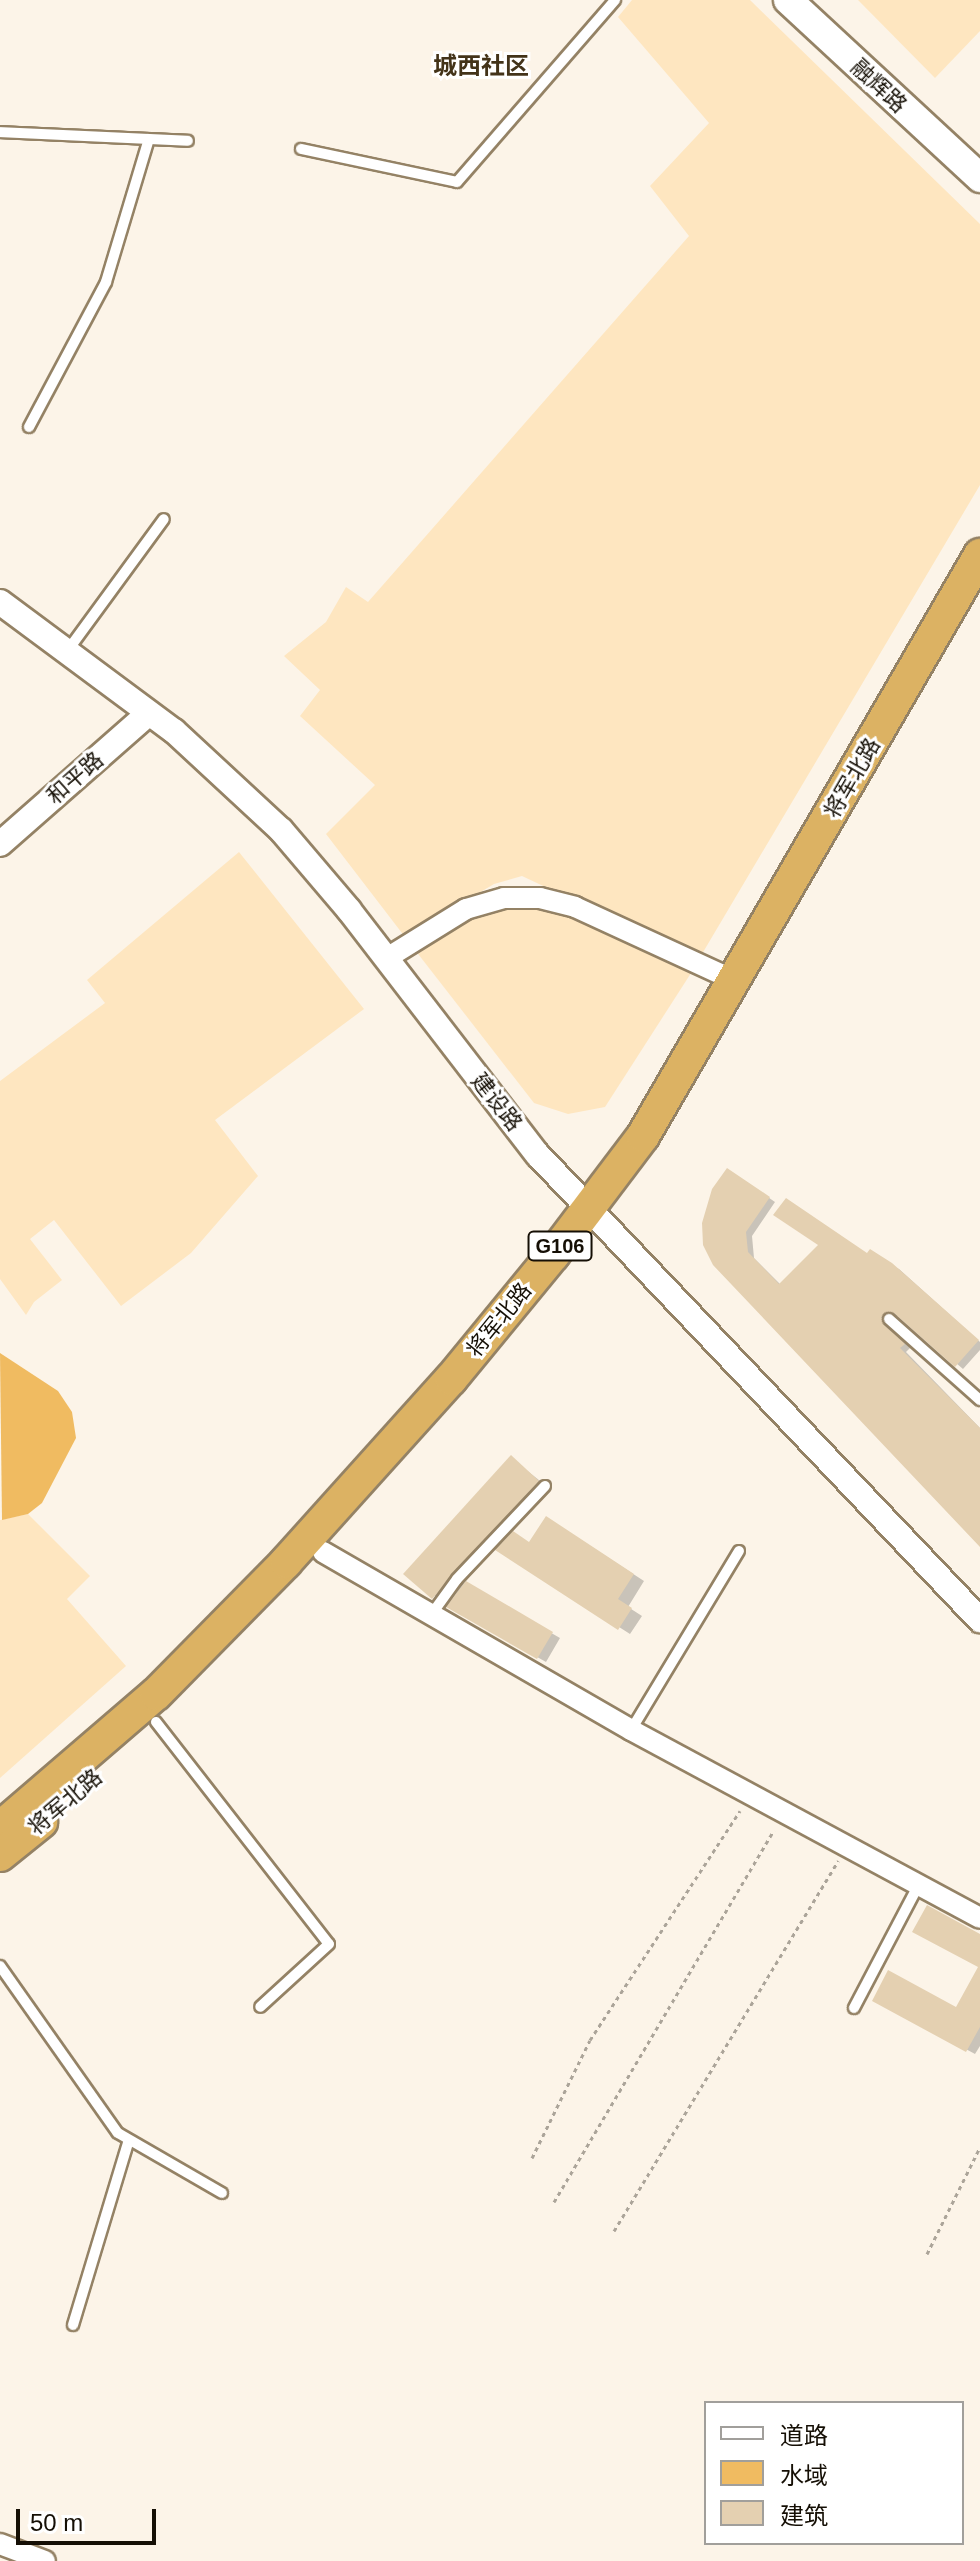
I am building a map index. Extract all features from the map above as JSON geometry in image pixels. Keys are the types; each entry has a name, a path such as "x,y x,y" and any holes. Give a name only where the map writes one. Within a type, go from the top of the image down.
{"highway":[{"name":"将军北路","path":"0,1855 156,1722 323,1552 467,1393 596,1216 736,981 980,555"},
{"name":"将军北路","path":"0,1828 156,1694 286,1562 661,1147 980,596"}],"main road":[{"name":"融辉路","path":"788,0 977,177"}],"street":[{"name":"建设路","path":"0,602 211,763 281,830 387,958 538,1155 980,1620"},
{"name":"和平路","path":"0,844 149,713"},
{"path":"387,958 466,909 522,897 575,907 736,981"},
{"path":"323,1552 631,1730 980,1918"},
{"path":"0,2544 31,2559"}],"lane":[{"path":"301,149 457,182 615,0"},
{"path":"0,132 188,141"},
{"path":"29,427 106,282 149,139"},
{"path":"67,652 164,519"},
{"path":"889,1319 980,1400"},
{"path":"431,1615 457,1579 545,1486"},
{"path":"631,1730 716,1581 739,1551"},
{"path":"156,1722 329,1944 260,2007"},
{"path":"854,2008 919,1884"},
{"path":"0,1966 118,2133 222,2193"},
{"path":"73,2325 129,2140"}],"path":[{"path":"532,2158 590,2040 751,1794"},
{"path":"554,2202 784,1812"},
{"path":"614,2231 847,1846"},
{"path":"927,2254 980,2147"}],"shaded area":[{"path":"632,0 750,0 980,224 980,485 699,959 522,876 494,884 405,937 326,834 375,785 300,716 320,690 284,656 326,622 346,587 368,602 689,236 650,186 709,123 618,17"},
{"path":"858,0 980,0 980,31 935,78"},
{"path":"239,852 364,1009 215,1120 258,1176 191,1253 121,1306 54,1220 30,1239 62,1280 34,1302 26,1315 0,1279 0,1081 105,1003 87,980"},
{"path":"521,906 581,919 693,970 605,1107 568,1114 534,1103 415,950 482,909"},
{"path":"28,1514 90,1576 67,1599 126,1666 0,1778 0,1520"}],"water":[{"path":"0,1353 58,1391 72,1412 76,1438 42,1503 28,1514 2,1520"}],"building":[{"path":"727,1168 770,1197 746,1232 748,1252 779,1284 818,1245 773,1215 786,1198 867,1253 870,1249 892,1263 979,1340 955,1367 894,1313 881,1317 905,1344 900,1348 980,1428 980,1547 713,1265 703,1245 702,1223 712,1189"},
{"path":"511,1455 539,1481 432,1599 403,1574"},
{"path":"546,1516 634,1574 618,1599 632,1608 618,1630 495,1550 513,1531 529,1542"},
{"path":"466,1581 553,1632 537,1659 446,1607"},
{"path":"927,1905 980,1934 980,2027 966,2052 872,2001 888,1970 956,2007 978,1967 912,1932"}],"district":[{"name":"城西社区","path":"481,66"}]}
